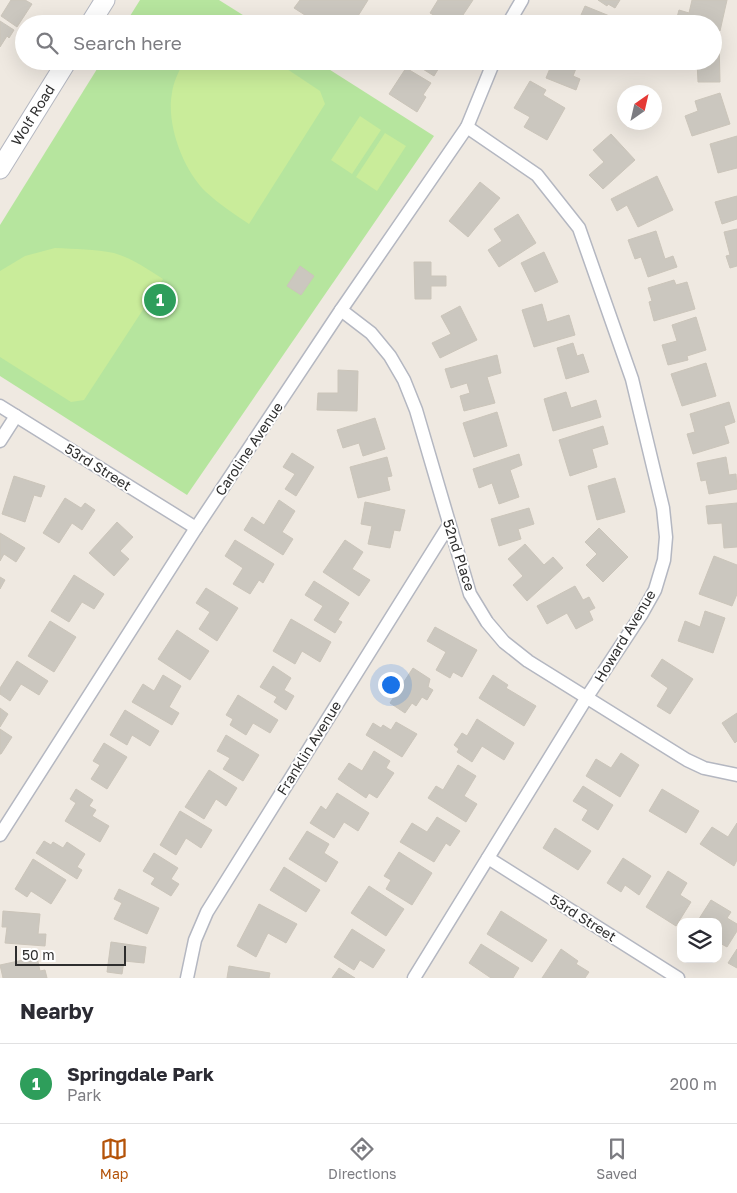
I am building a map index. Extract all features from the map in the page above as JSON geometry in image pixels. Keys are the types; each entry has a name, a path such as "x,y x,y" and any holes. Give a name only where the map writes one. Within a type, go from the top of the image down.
{"main road":[{"path":"96,15 105,0"},
{"name":"Wolf Road","path":"0,169 61,70"}],"street":[{"path":"513,15 522,0"},
{"name":"Caroline Avenue","path":"0,835 196,528 341,310 467,127 490,70"},
{"name":"Howard Avenue","path":"414,978 655,590 664,560 666,537 663,508 632,379 579,228 537,175 467,127"},
{"name":"52nd Place","path":"341,310 371,333 390,356 404,380 416,410 470,594 487,622 504,642 528,661 687,760 704,768 737,775"},
{"name":"53rd Street","path":"0,406 196,528"},
{"path":"0,441 16,416"},
{"name":"Franklin Avenue","path":"187,978 195,940 207,912 449,525"},
{"name":"53rd Street","path":"488,858 678,978"}],"green space":[{"path":"140,0 219,0 243,15 131,15"},
{"path":"96,70 330,70 434,136 187,495 0,376 0,225"},
{"path":"180,70 288,70 320,91 325,104 249,224 206,192 190,172 178,146 172,118 172,93"},
{"path":"360,116 381,130 352,174 331,160"},
{"path":"385,133 406,146 377,191 356,177"},
{"path":"55,248 114,253 133,261 163,279 84,400 71,402 0,357 0,271 25,256"}],"building":[{"path":"11,0 25,0 32,4 25,15 15,15 15,26 1,16"},
{"path":"300,0 368,0 359,15 305,15 294,8"},
{"path":"438,0 473,0 463,15 434,15 430,13"},
{"path":"598,0 620,0 615,8 608,4 607,6"},
{"path":"692,0 727,0 722,22 722,15 678,15 679,10 689,13"},
{"path":"585,6 607,15 581,15"},
{"path":"0,21 14,30 9,38 7,36 0,47"},
{"path":"405,70 409,70 431,83 423,95 426,97 417,112 389,94"},
{"path":"424,70 438,70 434,76"},
{"path":"549,70 575,70 573,76 580,79 576,90 546,78"},
{"path":"697,70 720,70 720,82 698,82"},
{"path":"530,81 546,90 543,95 565,108 547,140 524,127 530,117 514,108"},
{"path":"720,93 730,124 692,136 685,116 698,111 695,101"},
{"path":"611,134 635,160 603,189 589,175 604,162 593,150"},
{"path":"737,136 737,168 718,173 710,144"},
{"path":"657,176 673,210 638,227 627,205 617,211 611,199"},
{"path":"480,182 500,198 468,237 449,221"},
{"path":"737,196 737,219 722,224 715,202"},
{"path":"518,214 536,243 499,267 488,250 502,241 494,229"},
{"path":"737,229 737,266 730,268 726,256 730,255 724,232"},
{"path":"656,231 665,259 673,256 677,267 648,277 641,257 635,259 628,240"},
{"path":"544,252 558,282 535,292 521,263"},
{"path":"414,262 431,262 431,276 446,276 446,286 431,286 431,299 415,299"},
{"path":"300,266 314,276 301,295 287,286"},
{"path":"674,280 676,285 687,282 695,309 654,321 649,302 652,301 648,288"},
{"path":"542,304 547,322 569,315 575,335 534,347 522,310"},
{"path":"460,306 477,340 440,358 432,343 451,334 441,316"},
{"path":"696,317 706,350 687,356 688,360 668,365 662,345 677,341 672,325"},
{"path":"573,343 577,356 583,354 589,372 566,379 557,348"},
{"path":"497,355 501,373 487,377 495,403 464,411 460,396 470,393 467,383 451,388 445,369"},
{"path":"706,363 716,396 682,406 671,374"},
{"path":"338,370 358,371 357,411 317,410 318,393 338,393"},
{"path":"566,392 571,408 596,400 601,417 553,431 544,399"},
{"path":"729,402 735,422 724,426 729,443 693,454 687,434 695,432 690,414"},
{"path":"497,412 507,446 474,457 463,423"},
{"path":"375,418 385,449 363,456 359,443 343,448 337,430"},
{"path":"603,426 608,444 592,449 597,467 570,476 559,440"},
{"path":"292,453 314,467 296,496 285,489 295,474 283,467"},
{"path":"519,454 522,465 510,470 519,497 499,504 492,483 479,488 473,469"},
{"path":"387,457 392,476 387,477 390,490 358,498 350,467"},
{"path":"726,457 729,475 736,474 737,489 709,494 706,480 701,481 697,463"},
{"path":"14,476 45,486 41,497 34,495 25,522 2,514"},
{"path":"615,478 625,512 597,520 588,486"},
{"path":"65,498 81,508 85,503 95,510 82,530 72,523 59,543 43,533"},
{"path":"279,500 295,511 282,532 293,539 283,555 244,530 252,517 264,525"},
{"path":"365,502 405,510 400,531 394,530 390,548 368,544 372,526 361,524"},
{"path":"737,503 737,547 724,548 722,523 708,524 706,506"},
{"path":"529,508 534,524 518,529 521,539 499,546 491,519"},
{"path":"117,522 133,537 120,551 129,559 114,576 89,553"},
{"path":"599,528 628,557 603,582 586,565 597,554 585,542"},
{"path":"0,533 25,548 16,562 4,554 0,561"},
{"path":"235,540 274,564 263,583 259,580 250,594 233,584 243,568 225,556"},
{"path":"345,540 363,552 352,569 370,580 359,596 323,572"},
{"path":"525,544 544,565 553,557 563,568 527,601 513,585 523,576 508,559"},
{"path":"714,556 737,565 737,594 732,606 699,594"},
{"path":"74,575 104,594 94,609 82,602 69,622 51,611"},
{"path":"0,577 5,580 0,589"},
{"path":"314,581 349,603 338,620 342,622 335,633 314,620 323,606 305,595"},
{"path":"575,586 583,600 589,597 595,608 589,611 593,620 576,629 567,613 547,624 537,606"},
{"path":"206,588 238,608 217,641 199,629 210,612 196,603"},
{"path":"705,611 725,618 713,653 678,641 685,621 700,627"},
{"path":"291,619 331,642 320,662 302,651 295,664 273,651"},
{"path":"50,621 76,637 54,672 28,656"},
{"path":"435,627 477,650 462,677 453,672 450,678 436,670 446,652 427,641"},
{"path":"177,630 209,651 190,680 158,659"},
{"path":"662,659 693,679 670,714 657,706 668,688 651,676"},
{"path":"17,661 48,681 39,695 21,684 10,701 0,694 0,688"},
{"path":"273,666 291,678 284,690 294,696 286,710 274,702 277,697 260,687"},
{"path":"413,668 430,679 428,687 433,690 427,700 422,697 416,706 412,703 405,713 390,703"},
{"path":"163,675 181,686 169,707 179,713 172,725 132,702 143,684 154,691"},
{"path":"493,675 508,685 506,688 536,706 524,726 479,698"},
{"path":"238,695 278,720 270,733 253,723 246,735 230,725 233,719 226,715"},
{"path":"0,708 8,714 0,727"},
{"path":"125,710 159,731 150,746 132,735 127,745 110,735"},
{"path":"737,713 737,741 735,743 722,723"},
{"path":"477,719 514,743 504,760 482,746 472,762 457,752 459,749 454,745 462,733 467,736"},
{"path":"396,722 417,734 402,757 366,735 373,723 381,728 383,725 391,730"},
{"path":"0,729 12,737 1,754 0,754"},
{"path":"226,735 259,755 243,781 223,769 230,758 217,751"},
{"path":"104,743 127,757 107,789 91,779 100,765 93,761"},
{"path":"374,751 390,761 386,768 394,773 377,798 369,793 366,798 338,779 349,763 362,771"},
{"path":"621,753 639,765 620,797 586,776 596,759 611,768"},
{"path":"458,765 476,776 464,796 477,804 466,822 428,798 436,786 443,790"},
{"path":"209,770 237,788 226,806 216,799 204,819 185,807"},
{"path":"583,786 613,805 598,830 582,820 588,810 573,801"},
{"path":"76,789 93,800 89,806 96,810 92,816 109,826 100,842 65,821 76,803 70,799"},
{"path":"662,789 699,811 686,833 649,811"},
{"path":"337,793 369,813 358,831 344,822 334,838 310,823 321,806 326,810"},
{"path":"180,811 212,830 201,848 186,838 176,855 160,845"},
{"path":"437,817 460,831 450,846 446,843 434,862 400,842 412,823 427,832"},
{"path":"737,823 737,860 734,866 700,844 712,827 728,837"},
{"path":"555,828 591,851 578,870 543,848"},
{"path":"307,831 329,844 324,853 338,862 326,882 289,859"},
{"path":"44,841 51,845 53,842 63,848 67,842 85,854 77,867 82,870 77,879 36,853"},
{"path":"399,852 432,873 412,905 386,889 391,880 384,876"},
{"path":"154,853 178,868 171,879 179,884 171,896 151,884 155,878 143,871"},
{"path":"623,858 651,876 639,895 625,885 621,892 607,883"},
{"path":"33,859 66,880 51,904 31,891 27,897 15,889"},
{"path":"284,867 320,890 306,912 270,890"},
{"path":"668,871 687,883 680,895 691,902 681,918 677,918 676,926 646,907"},
{"path":"369,886 404,909 386,936 351,913"},
{"path":"119,889 159,908 147,934 114,919 122,903 114,899"},
{"path":"711,900 731,912 727,918 737,924 737,931 727,947 722,944 722,918 700,918"},
{"path":"259,904 297,924 286,943 268,933 256,957 237,946"},
{"path":"3,911 40,914 38,934 46,934 45,946 5,943 7,927 2,927"},
{"path":"501,911 547,940 532,962 487,934"},
{"path":"352,929 385,950 373,968 360,960 354,970 334,957"},
{"path":"111,942 146,947 144,963 124,961 122,974 107,972"},
{"path":"481,944 519,968 513,978 491,978 469,963"},
{"path":"561,949 578,961 576,964 589,972 585,978 542,978"},
{"path":"737,949 737,968 728,963"},
{"path":"37,957 40,971 45,970 47,978 3,978 0,965"},
{"path":"229,966 270,973 269,978 227,978"},
{"path":"339,968 355,978 332,978"}],"place":[{"name":"Springdale Park","path":"160,300"}]}
